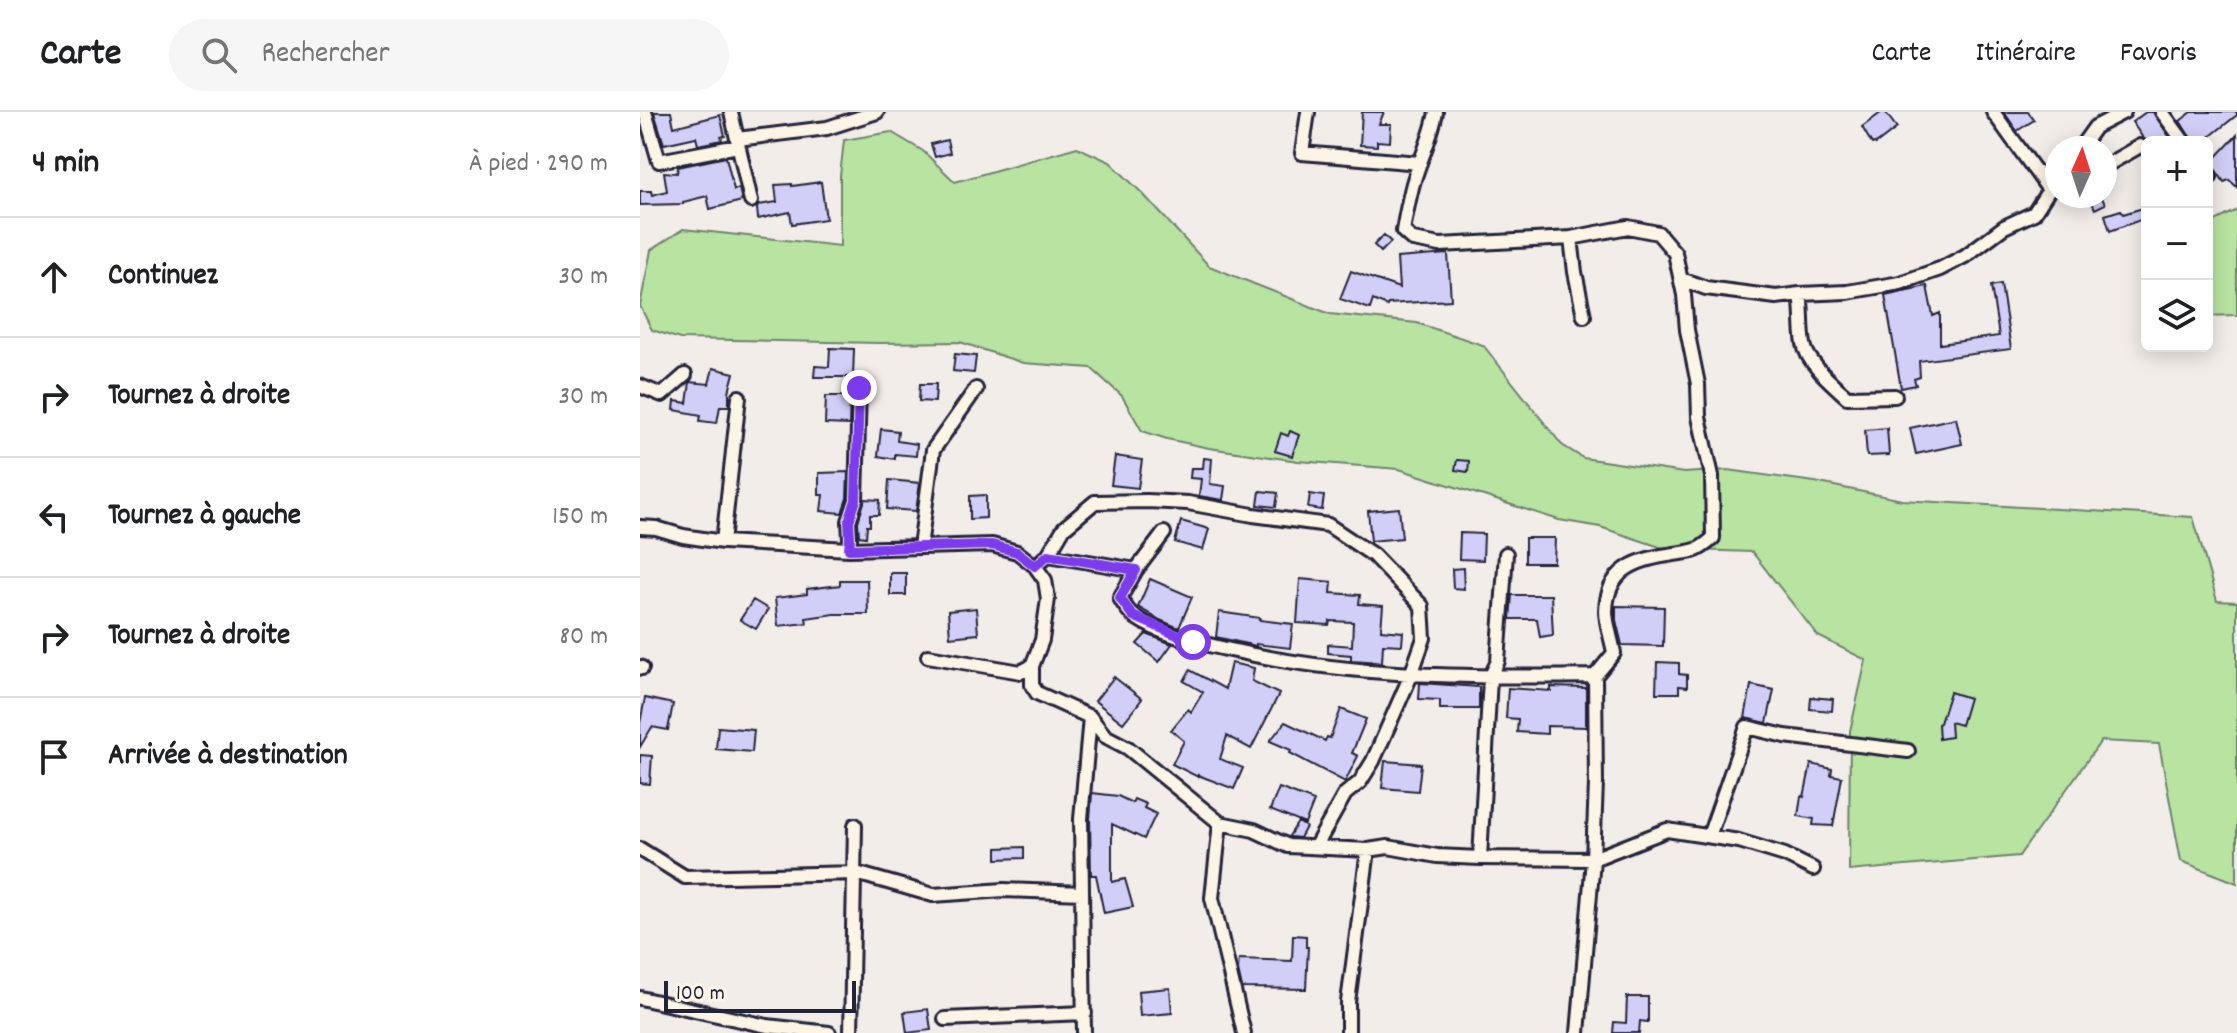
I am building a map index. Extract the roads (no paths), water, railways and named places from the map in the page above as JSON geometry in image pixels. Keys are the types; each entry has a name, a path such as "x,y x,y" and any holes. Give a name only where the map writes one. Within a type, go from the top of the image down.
{"street":[{"path":"645,112 659,161 737,143 827,128 877,112"},
{"path":"731,112 751,201"},
{"path":"1308,112 1302,153 1420,163"},
{"path":"1436,112 1433,133 1414,179 1403,231 1413,240 1440,245 1571,238 1628,227 1658,233 1675,253 1698,384 1699,417 1712,476 1713,538 1700,550 1662,556 1626,567 1613,580 1606,611 1614,653 1595,676 1593,859 1578,1033"},
{"path":"1993,112 2045,179"},
{"path":"2089,136 2095,127 2124,112"},
{"path":"2162,112 2180,136"},
{"path":"2117,159 2140,146"},
{"path":"1681,279 1706,288 1776,297 1847,292 1900,283 1940,269 1965,256 2004,227 2034,213 2045,199"},
{"path":"1571,238 1584,316"},
{"path":"1686,310 1706,288"},
{"path":"1800,294 1804,347 1820,372 1847,397 1895,396"},
{"path":"640,386 662,395 685,375"},
{"path":"849,549 849,521 856,500 859,388"},
{"path":"920,547 933,450 976,389"},
{"path":"723,542 739,397"},
{"path":"1035,566 1048,555 1064,528 1095,502 1188,503 1328,525 1373,555 1422,606 1424,638 1373,761 1360,782 1345,794 1316,846"},
{"path":"640,527 723,542 849,549 992,545 1017,552 1035,566 1045,580 1048,599 1042,640 1032,666 1032,685 1037,693 1090,717 1105,736 1128,748 1220,823 1254,830 1288,846 1368,850 1388,847 1437,856 1480,858 1593,859 1667,830 1739,841 1785,855 1813,869"},
{"path":"1164,533 1136,570 1120,598 1133,616 1193,642 1275,661 1411,675 1490,678 1595,676"},
{"path":"1480,858 1490,678 1498,661 1506,554"},
{"path":"1048,555 1136,570"},
{"path":"928,656 1021,672 1032,666"},
{"path":"1084,1033 1081,819 1090,717"},
{"path":"1709,836 1747,727 1785,736 1908,751"},
{"path":"1220,823 1212,898 1244,1033"},
{"path":"851,1033 855,825"},
{"path":"640,849 685,877 856,873 933,895 1004,890 1082,893"},
{"path":"1348,1033 1348,1002 1368,850"},
{"path":"640,998 767,1026 829,1033"},
{"path":"945,1019 1085,1013"}]}
